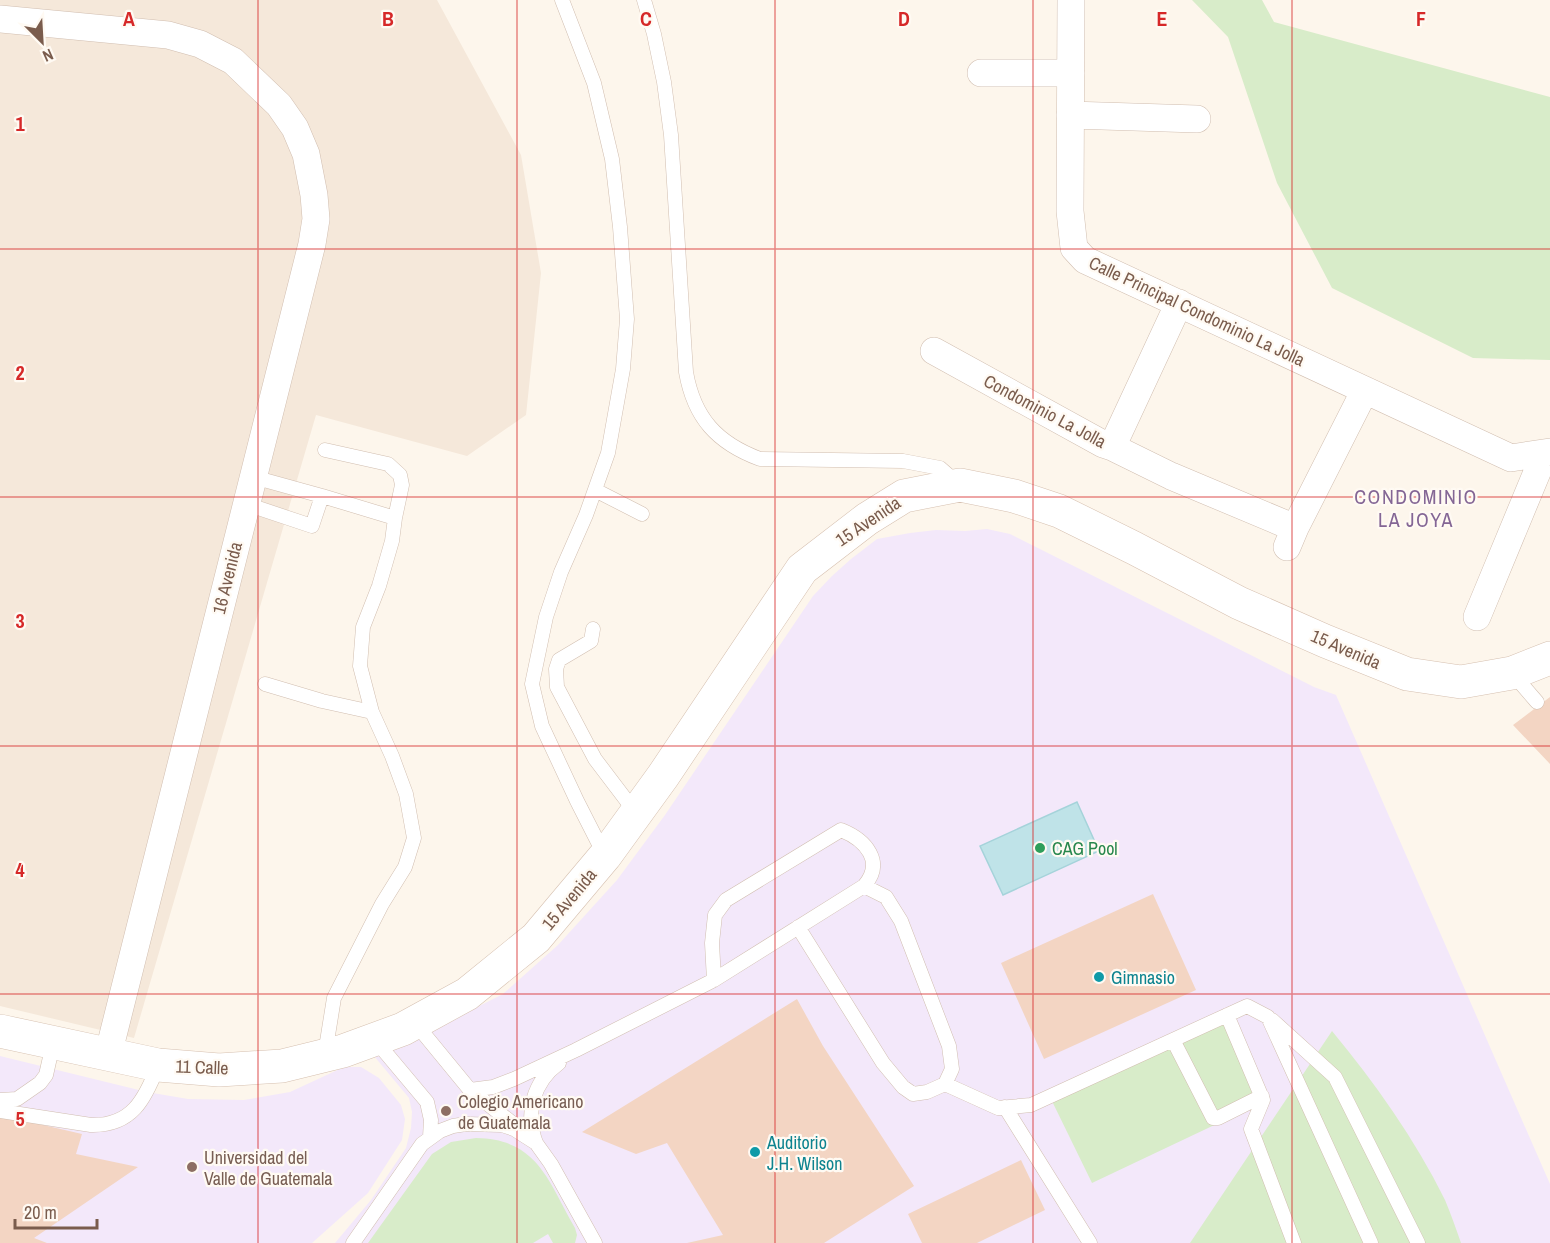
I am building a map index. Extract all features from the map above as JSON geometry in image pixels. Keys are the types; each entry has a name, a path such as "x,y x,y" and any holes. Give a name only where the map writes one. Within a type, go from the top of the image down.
{"street":[{"name":"Calle Principal Condominio La Jolla","path":"1071,0 1070,211 1074,248 1085,260 1511,458 1547,452"},
{"name":"16 Avenida","path":"0,19 168,35 200,44 233,61 279,105 295,128 306,154 314,195 316,219 312,244 108,1055"},
{"path":"981,73 1071,74"},
{"path":"1070,115 1197,118"},
{"name":"Condominio La Jolla","path":"934,351 1112,447 1179,303"},
{"path":"1112,447 1291,537 1365,390"},
{"path":"1477,617 1547,452"},
{"name":"15 Avenida","path":"397,1031 467,994 536,938 605,856 636,813 802,569 867,519 904,496 960,485 1014,496 1059,512 1239,603 1407,674 1461,682 1512,673 1550,658"},
{"name":"11 Calle","path":"0,1031 158,1065 219,1070 282,1066 325,1056 397,1031"}],"lane":[{"path":"562,0 594,83 612,159 627,319 623,369 608,453 561,572 546,617 532,684 542,726 605,856"},
{"path":"644,0 664,82 671,135 686,372 689,388 702,418 712,431 727,443 760,459 903,461 940,468 960,485"},
{"path":"325,450 388,464 400,475 402,486 392,541 379,586 363,627 360,666 372,712 406,794 414,838 405,867 376,914 334,998 325,1056"},
{"path":"253,477 395,518"},
{"path":"595,490 642,514"},
{"path":"246,504 312,526 322,496"},
{"path":"592,635 559,660 556,669 556,687 596,759 636,813"},
{"path":"1512,673 1537,702"},
{"path":"265,684 322,701 372,712"},
{"path":"470,1090 498,1085 576,1050 714,980 864,886 872,877 874,866 871,853 855,836 841,830 726,900 716,915 712,943 714,980"},
{"path":"798,927 884,1063 903,1087 913,1094 927,1092 945,1084 952,1069 949,1046 901,921 886,897 864,886"},
{"path":"945,1084 998,1108 1031,1105 1247,1006 1268,1017 1335,1077 1418,1243"},
{"path":"1227,1016 1262,1096 1263,1103 1251,1129 1294,1243"},
{"path":"1268,1017 1371,1243"},
{"path":"397,1031 536,1143 547,1158 595,1243"},
{"path":"397,1031 427,1102 431,1120 430,1137"},
{"path":"1173,1040 1213,1119 1262,1096"},
{"path":"0,1100 17,1099 40,1083 46,1075 53,1044"},
{"path":"536,1143 531,1126 530,1110 537,1089 549,1070 576,1050"},
{"path":"0,1112 91,1125 109,1123 134,1112 144,1098 158,1065"},
{"path":"1005,1107 1090,1243"},
{"path":"353,1243 422,1144 430,1137 453,1126 502,1125 514,1129 536,1143"}],"shaded area":[{"path":"0,0 437,0 521,155 541,273 526,415 467,456 316,415 134,1038 0,1006"},
{"name":"Colegio Americano de Guatemala","path":"987,529 1010,534 1314,687 1336,695 1550,1184 1550,1243 335,1243 371,1200 406,1148 411,1128 412,1112 409,1098 374,1056 503,994 558,945 617,880 665,815 813,596 851,559 877,539 936,530"},
{"name":"Universidad del Valle de Guatemala","path":"0,1056 147,1092 188,1099 244,1100 290,1092 344,1067 361,1067 379,1078 401,1105 405,1119 402,1140 368,1193 312,1243 0,1243"}],"green space":[{"path":"1192,0 1262,0 1274,22 1550,97 1550,360 1473,358 1332,288 1277,183 1228,37"},
{"path":"1221,1014 1263,1102 1092,1183 1049,1095"},
{"path":"1332,1031 1379,1091 1421,1155 1445,1200 1461,1243 1190,1243"},
{"path":"476,1138 497,1140 514,1146 539,1166 575,1228 577,1235 575,1243 553,1243 548,1234 533,1243 368,1243 432,1154 451,1142"}],"water":[{"name":"CAG Pool","path":"1077,802 1099,851 1003,895 980,846"}],"building":[{"path":"1550,697 1550,764 1513,725"},
{"name":"Gimnasio","path":"1153,894 1196,990 1044,1059 1001,963"},
{"path":"797,999 823,1046 914,1186 824,1243 687,1243 723,1235 667,1143 636,1154 582,1132"},
{"path":"0,1115 82,1134 76,1154 138,1167 34,1238 47,1243 0,1243"},
{"path":"1021,1160 1045,1210 977,1243 922,1243 908,1214"}],"place":[{"name":"CAG Pool","path":"1040,848"},
{"name":"Gimnasio","path":"1099,977"},
{"name":"Colegio Americano de Guatemala","path":"446,1111"},
{"name":"Auditorio J.H. Wilson","path":"755,1152"},
{"name":"Universidad del Valle de Guatemala","path":"192,1167"}],"district":[{"name":"CONDOMINIO LA JOYA","path":"1416,508"}]}
